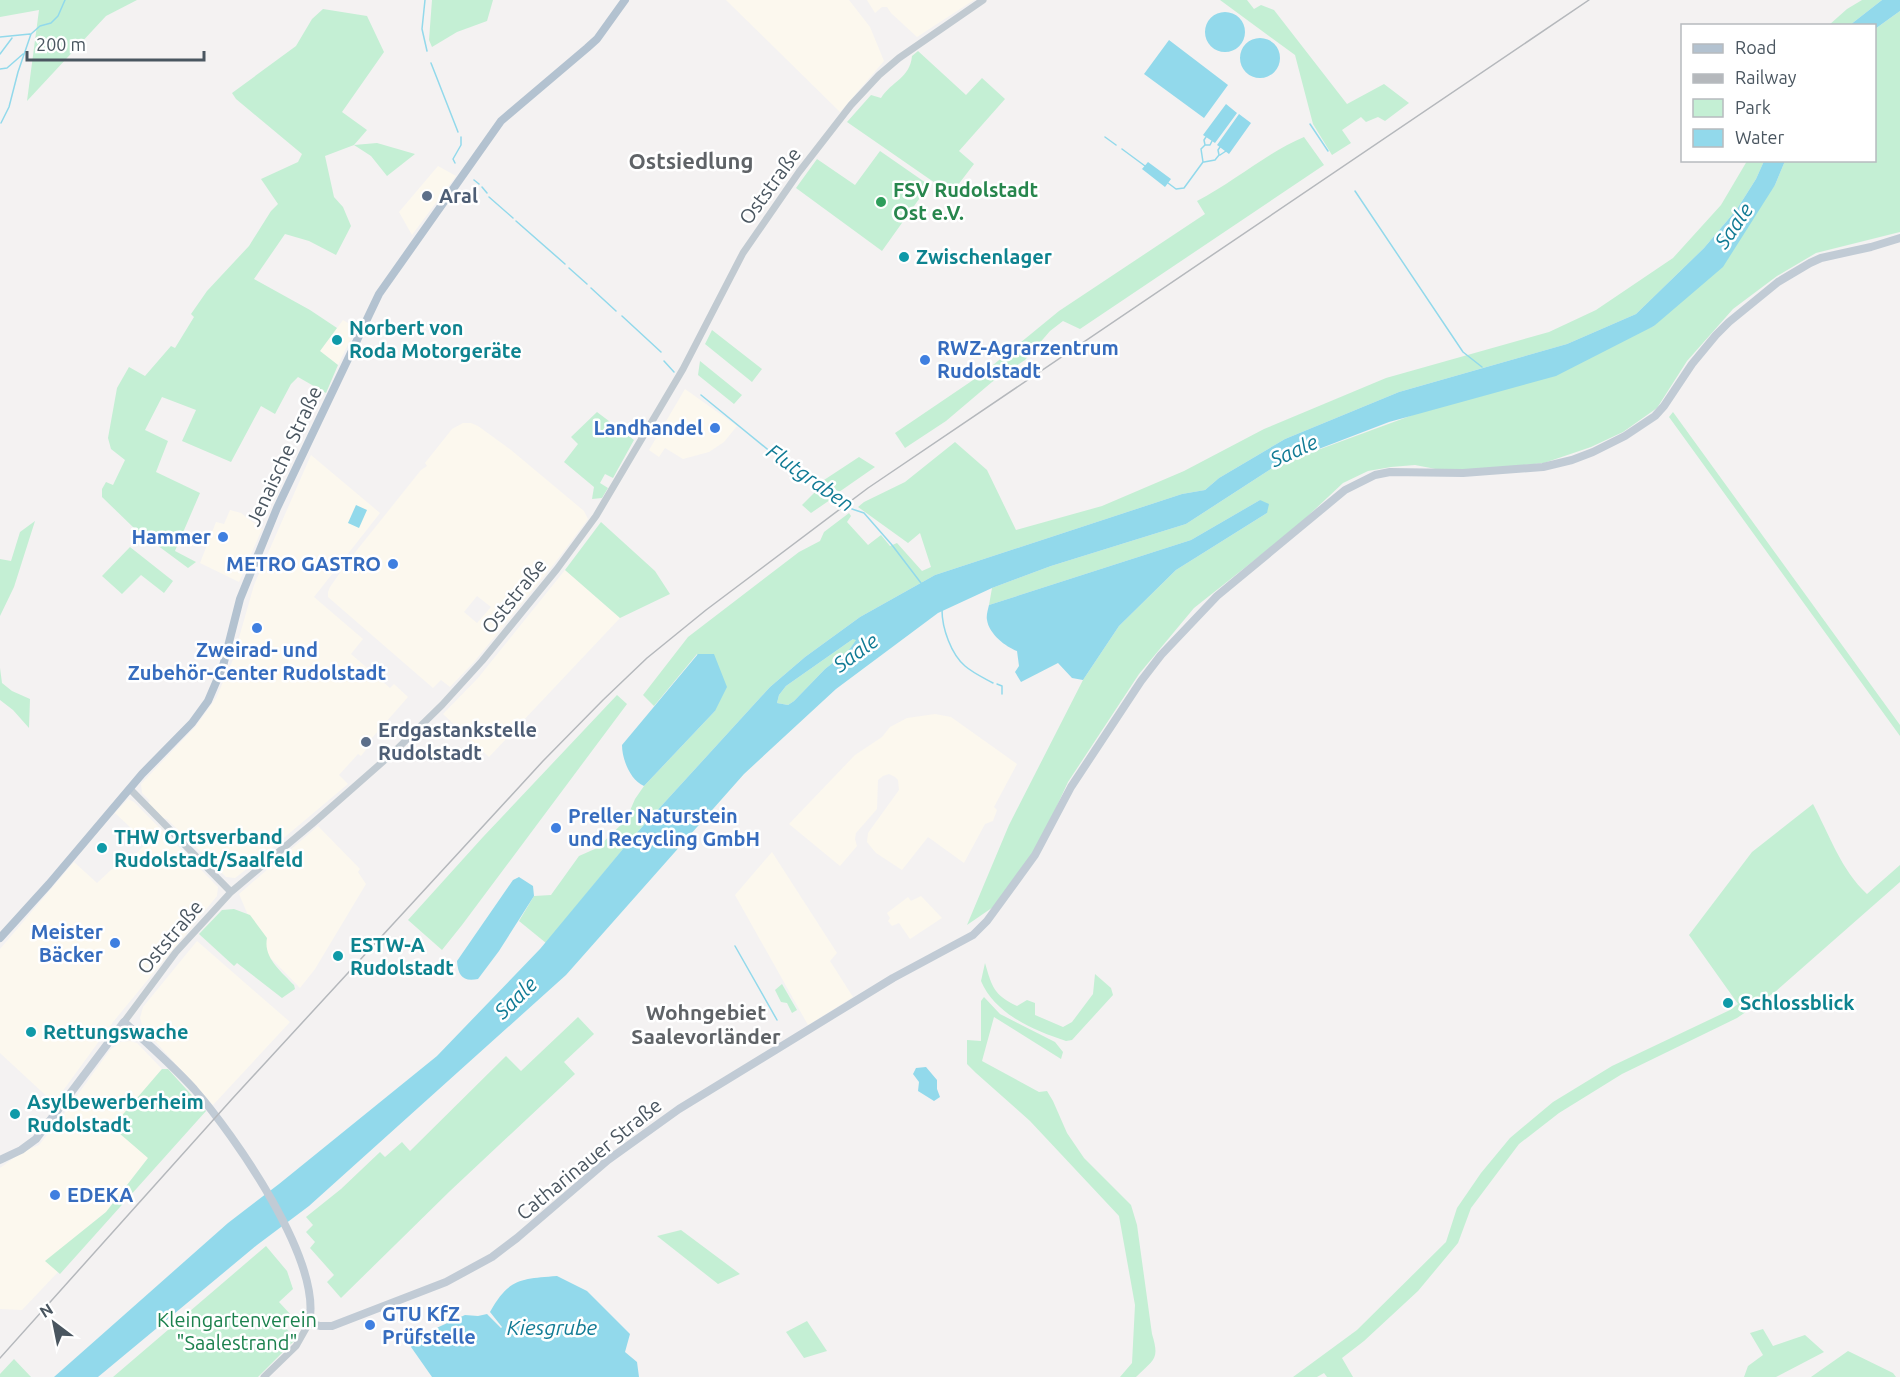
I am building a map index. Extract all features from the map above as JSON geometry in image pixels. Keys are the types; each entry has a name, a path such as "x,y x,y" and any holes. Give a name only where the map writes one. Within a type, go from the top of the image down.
{"main road":[{"name":"Jenaische Straße","path":"0,939 130,789 192,723 208,701 223,666 240,600 274,516 379,294 501,121 597,39 625,0"},
{"name":"Catharinauer Straße","path":"309,1323 325,1326 342,1322 446,1282 492,1257 517,1239 608,1160 679,1109 885,984 966,940 980,929 1035,855 1071,787 1141,681 1161,655 1217,596 1345,490 1375,475 1390,472 1463,473 1543,467 1593,452 1625,436 1655,416 1716,335 1778,282 1821,258 1900,238"},
{"path":"124,1023 193,1089 240,1150 272,1203 304,1270 311,1303 309,1323"},
{"name":"Oststraße","path":"0,1160 21,1150 36,1139 124,1023"}],"street":[{"name":"Oststraße","path":"124,1023 176,952 231,892 388,757 442,705 490,651 597,516 683,369 743,253 799,172 851,105 879,75 936,31 983,0"},
{"path":"130,789 231,892"},
{"path":"264,1377 296,1346 309,1323"}],"shaded area":[{"path":"726,0 849,0 870,27 884,61 840,112"},
{"path":"867,0 974,0 917,37 887,7 882,7 875,13"},
{"name":"Aral","path":"438,166 456,176 412,235 399,212"},
{"path":"343,320 356,328 338,365 320,351"},
{"path":"685,389 737,426 724,442 709,452 683,459 665,448 659,457 649,450"},
{"path":"463,423 478,426 511,450 584,511 588,519 474,662 450,687 441,680 433,688 328,597 328,592 349,560 421,470 427,466 425,463 452,429","holes":["477,596 491,607 477,623 464,612"]},
{"path":"311,455 380,513 314,597 363,639 351,654 390,688 394,684 408,697 371,739 373,741 361,756 358,754 339,775 348,784 267,852 263,851 258,855 259,859 239,875 235,878 226,877 187,835 182,834 148,803 150,801 142,793 141,784 196,726 216,698 232,662 254,585"},
{"path":"230,510 241,513 262,529 239,582 200,563 216,522 224,524"},
{"path":"565,570 620,618 489,757 443,714 478,678"},
{"path":"935,714 951,717 1017,764 994,807 997,810 993,821 985,824 964,863 928,837 902,870 876,853 867,842 868,833 899,790 898,780 889,774 878,780 877,809 856,833 857,846 840,866 789,824 855,755 882,737 890,727 907,718"},
{"path":"128,799 134,802 218,887 217,896 113,1022 54,1103 0,1053 0,949 74,862 97,883 112,869 121,868 147,843 115,813"},
{"path":"318,826 360,869 358,872 366,884 315,969 300,988 263,950 239,894"},
{"path":"772,852 837,953 830,961 853,997 808,1025 735,895"},
{"path":"921,896 942,918 910,939 899,923 892,926 888,921 890,918 887,913 908,897 911,901"},
{"path":"197,941 290,1022 213,1105 143,1028 140,1018 143,1007"},
{"path":"120,1042 137,1043 162,1069 113,1127 148,1158 106,1212 46,1261 58,1272 22,1310 0,1309 0,1168 22,1152 39,1145 110,1050"}],"green space":[{"path":"0,0 137,0 106,16 27,101 39,10 0,17"},
{"path":"432,0 493,0 487,21 457,32 432,47 429,40"},
{"path":"1220,0 1247,0 1254,9 1261,5 1274,10 1347,104 1384,84 1409,103 1385,121 1378,117 1366,122 1361,117 1342,130 1351,143 1332,155 1313,124 1295,55"},
{"path":"1862,0 1882,0 1851,24 1830,24 1847,9"},
{"path":"323,9 367,16 384,52 342,112 367,130 354,145 325,156 334,197 343,207 351,226 336,255 309,241 285,234 254,279 337,328 320,351 338,365 326,393 298,377 291,384 275,414 261,406 231,462 182,441 196,410 162,397 145,430 168,441 156,472 200,493 175,551 196,562 188,568 134,528 102,497 102,489 106,482 113,485 125,460 111,449 108,438 117,388 129,367 145,376 171,346 175,348 194,317 191,314 207,291 249,246 278,204 261,179 298,162 302,154 236,99 232,93 296,46 312,19"},
{"path":"1900,11 1900,232 1816,253 1777,276 1733,309 1687,361 1657,408 1623,432 1591,447 1544,463 1462,471 1415,465 1391,467 1368,471 1343,483 1295,528 1194,608 1139,674 1068,782 1036,851 999,903 967,925 1009,825 1083,680 1119,626 1176,570 1267,513 1260,500 1191,540 989,605 992,588 1051,566 1186,524 1277,465 1654,326 1775,185 1785,162 1876,162 1876,28"},
{"path":"918,51 966,95 982,78 1005,99 959,151 974,164 951,194 847,122 871,95 881,98 908,69 912,56"},
{"path":"1304,137 1324,165 1080,329 1063,321 1050,331 1025,360 992,382 946,421 905,448 895,433 982,374 1059,311 1205,214 1197,201 1276,151"},
{"path":"377,143 415,154 387,176 371,156 354,145"},
{"path":"880,151 929,185 882,251 796,188 817,159 855,185"},
{"path":"1746,162 1764,162 1737,209 1704,248 1636,314 1567,344 1399,392 1285,439 1219,478 1205,490 1182,494 935,575 860,617 805,657 770,687 632,838 546,943 519,921 534,896 551,895 579,856 597,848 626,820 635,799 644,786 715,711 697,654 654,706 643,695 688,637 799,552 820,541 824,532 849,513 851,516 847,522 868,545 881,535 890,546 897,543 922,571 931,567 920,533 908,543 858,507 905,482 955,442 987,470 1016,530 1102,506 1184,471 1264,429 1386,378 1549,332 1596,310 1673,258 1721,205"},
{"path":"712,330 762,369 752,382 705,344"},
{"path":"700,361 742,395 734,404 698,375"},
{"path":"597,412 634,440 613,478 605,474 600,483 608,488 602,498 592,499 594,487 564,462 578,444 571,437"},
{"path":"1673,412 1900,725 1900,736 1669,417"},
{"path":"859,457 875,467 839,492 824,480"},
{"path":"822,485 830,490 830,500 811,513 802,505"},
{"path":"35,521 14,587 0,616 0,559 11,561 20,532"},
{"path":"601,522 655,571 670,594 620,618 565,570"},
{"path":"130,547 173,581 164,593 141,575 122,594 102,576"},
{"path":"853,639 857,639 849,650 825,669 794,701 788,705 777,703 779,695 786,686"},
{"path":"0,668 2,683 12,691 30,699 29,728 13,710 0,700"},
{"path":"617,695 627,704 442,950 408,920"},
{"path":"1813,804 1843,863 1867,894 1900,865 1900,882 1775,992 1737,1018 1622,1074 1559,1113 1519,1144 1471,1208 1458,1243 1418,1291 1342,1358 1353,1377 1327,1377 1324,1373 1317,1377 1293,1377 1357,1330 1446,1242 1457,1208 1481,1173 1510,1138 1553,1102 1612,1066 1730,1010 1738,1004 1689,935 1752,852"},
{"path":"234,909 250,915 267,938 271,958 294,985 295,989 282,998 237,963 234,966 199,934 222,910"},
{"path":"985,963 992,984 1003,998 1017,1006 1027,1000 1035,1003 1035,1015 1063,1027 1072,1022 1093,994 1095,974 1111,988 1113,995 1072,1040 1066,1041 1028,1026 1005,1012 987,993 981,981"},
{"path":"782,984 797,1010 792,1013 787,1003 781,1002 775,990"},
{"path":"984,997 1000,1014 1055,1042 1063,1052 1061,1059 994,1017 982,1061 1039,1092 1047,1091 1067,1133 1084,1158 1131,1205 1137,1225 1155,1349 1154,1358 1136,1377 1120,1377 1132,1363 1135,1305 1119,1216 1030,1121 967,1064 967,1040 981,1041 981,1001"},
{"path":"578,1017 594,1034 564,1062 575,1074 450,1191 341,1298 327,1282 334,1275 310,1248 315,1242 306,1232 313,1225 306,1217 341,1189 380,1152 385,1157 402,1142 410,1151 506,1056 521,1071"},
{"path":"162,1069 168,1069 206,1111 60,1274 45,1261 106,1212 148,1158 112,1127"},
{"path":"681,1230 740,1274 718,1284 657,1236"},
{"name":"Kleingartenverein \"Saalestrand\"","path":"266,1246 287,1271 293,1289 279,1302 291,1315 282,1324 296,1339 258,1377 113,1377"},
{"path":"807,1321 827,1351 804,1358 786,1332"},
{"path":"1763,1329 1773,1346 1805,1335 1824,1352 1776,1377 1744,1377 1748,1366 1763,1355 1750,1333"},
{"path":"1848,1351 1893,1373 1896,1377 1811,1377"},
{"path":"14,1359 31,1377 0,1377 0,1374"}],"water":[{"path":"1882,0 1900,0 1900,11 1876,28 1876,24 1851,24"},
{"path":"1225,12 1233,13 1239,18 1244,24 1244,40 1239,46 1233,51 1225,52 1217,51 1211,46 1206,40 1205,32 1206,24 1211,18 1217,13"},
{"path":"1260,38 1268,39 1274,44 1279,50 1279,66 1274,72 1268,77 1260,78 1252,77 1246,72 1241,66 1240,58 1241,50 1246,44 1252,39"},
{"path":"1169,40 1228,85 1204,118 1144,74"},
{"path":"1226,104 1237,113 1215,143 1203,135"},
{"path":"1239,114 1251,123 1229,154 1217,145"},
{"path":"1148,162 1171,179 1165,187 1142,169"},
{"name":"Saale","path":"1764,162 1785,162 1775,185 1723,267 1654,326 1556,376 1389,422 1277,465 1186,524 1051,566 992,588 938,613 836,689 744,774 566,975 309,1206 257,1245 98,1377 54,1377 228,1223 437,1056 540,949 632,838 770,687 805,657 860,617 935,575 1182,494 1205,490 1219,478 1285,439 1399,392 1567,344 1636,314 1704,248 1737,209","holes":["853,639 856,640 849,650 825,669 794,701 788,705 777,703 779,695 786,686"]},
{"path":"1260,500 1269,504 1267,513 1176,570 1119,626 1083,680 1072,678 1058,663 1021,682 1015,672 1019,666 1017,651 999,639 988,625 989,605 1191,540"},
{"path":"356,505 367,510 359,528 348,523"},
{"path":"698,654 714,654 727,687 715,711 644,786 635,779 628,768 623,756 622,745"},
{"path":"519,877 533,886 534,896 478,979 465,979 460,974 457,961 513,880"},
{"path":"926,1067 937,1080 940,1097 934,1101 918,1091 919,1082 913,1074 916,1068"},
{"name":"Kiesgrube","path":"557,1276 587,1291 630,1334 625,1352 637,1362 639,1377 432,1377 411,1347 410,1340 465,1315 487,1314 501,1328 490,1312 503,1292 517,1282"}],"waterway":[{"path":"1,123 9,107 31,34 40,26 51,23 58,16 65,0"},
{"name":"Flutgraben","path":"425,0 422,29 427,51"},
{"path":"0,37 30,34"},
{"path":"0,54 12,38"},
{"path":"0,69 7,68 23,54"},
{"name":"Flutgraben","path":"431,63 458,132"},
{"path":"1310,124 1328,151"},
{"name":"Flutgraben","path":"455,163 453,159 461,145 461,137"},
{"path":"1105,137 1116,145"},
{"path":"1168,183 1176,189 1184,188 1203,162 1201,149 1205,145 1206,137"},
{"path":"1206,145 1210,145 1212,141"},
{"path":"1204,162 1215,160 1219,155 1220,147"},
{"path":"1122,149 1145,166"},
{"path":"1220,155 1226,151"},
{"name":"Flutgraben","path":"474,180 479,184"},
{"name":"Flutgraben","path":"482,187 487,193"},
{"path":"1355,191 1463,352 1482,367"},
{"name":"Flutgraben","path":"489,197 513,218"},
{"name":"Flutgraben","path":"516,221 565,264"},
{"name":"Flutgraben","path":"569,268 587,284"},
{"name":"Flutgraben","path":"591,288 616,311"},
{"name":"Flutgraben","path":"622,316 661,352"},
{"name":"Flutgraben","path":"664,361 674,372"},
{"name":"Flutgraben","path":"701,395 772,453 807,471 839,495 852,509 864,513 921,583"},
{"path":"942,610 946,632 960,661 968,669 993,683"},
{"path":"997,684 1002,686 1002,694"},
{"path":"735,946 777,1020"}],"railway":[{"path":"0,1358 232,1099 543,761 647,658 706,610 868,488 1589,0"}],"place":[{"name":"Aral","path":"427,196"},
{"name":"FSV Rudolstadt Ost e.V.","path":"881,202"},
{"name":"Zwischenlager","path":"904,257"},
{"name":"Norbert von Roda Motorgeräte","path":"337,340"},
{"name":"RWZ-Agrarzentrum Rudolstadt","path":"925,360"},
{"name":"Landhandel","path":"715,428"},
{"name":"Hammer","path":"223,537"},
{"name":"METRO GASTRO","path":"393,564"},
{"name":"Zweirad- und Zubehör-Center Rudolstadt","path":"257,628"},
{"name":"Erdgastankstelle Rudolstadt","path":"366,742"},
{"name":"Preller Naturstein und Recycling GmbH","path":"556,828"},
{"name":"THW Ortsverband Rudolstadt/Saalfeld","path":"102,848"},
{"name":"Meister Bäcker","path":"115,943"},
{"name":"ESTW-A Rudolstadt","path":"338,956"},
{"name":"Schlossblick","path":"1728,1003"},
{"name":"Rettungswache","path":"31,1032"},
{"name":"Asylbewerberheim Rudolstadt","path":"15,1114"},
{"name":"EDEKA","path":"55,1195"},
{"name":"GTU KfZ Prüfstelle","path":"370,1325"}],"district":[{"name":"Ostsiedlung","path":"691,161"},
{"name":"Wohngebiet Saalevorländer","path":"706,1025"}]}
